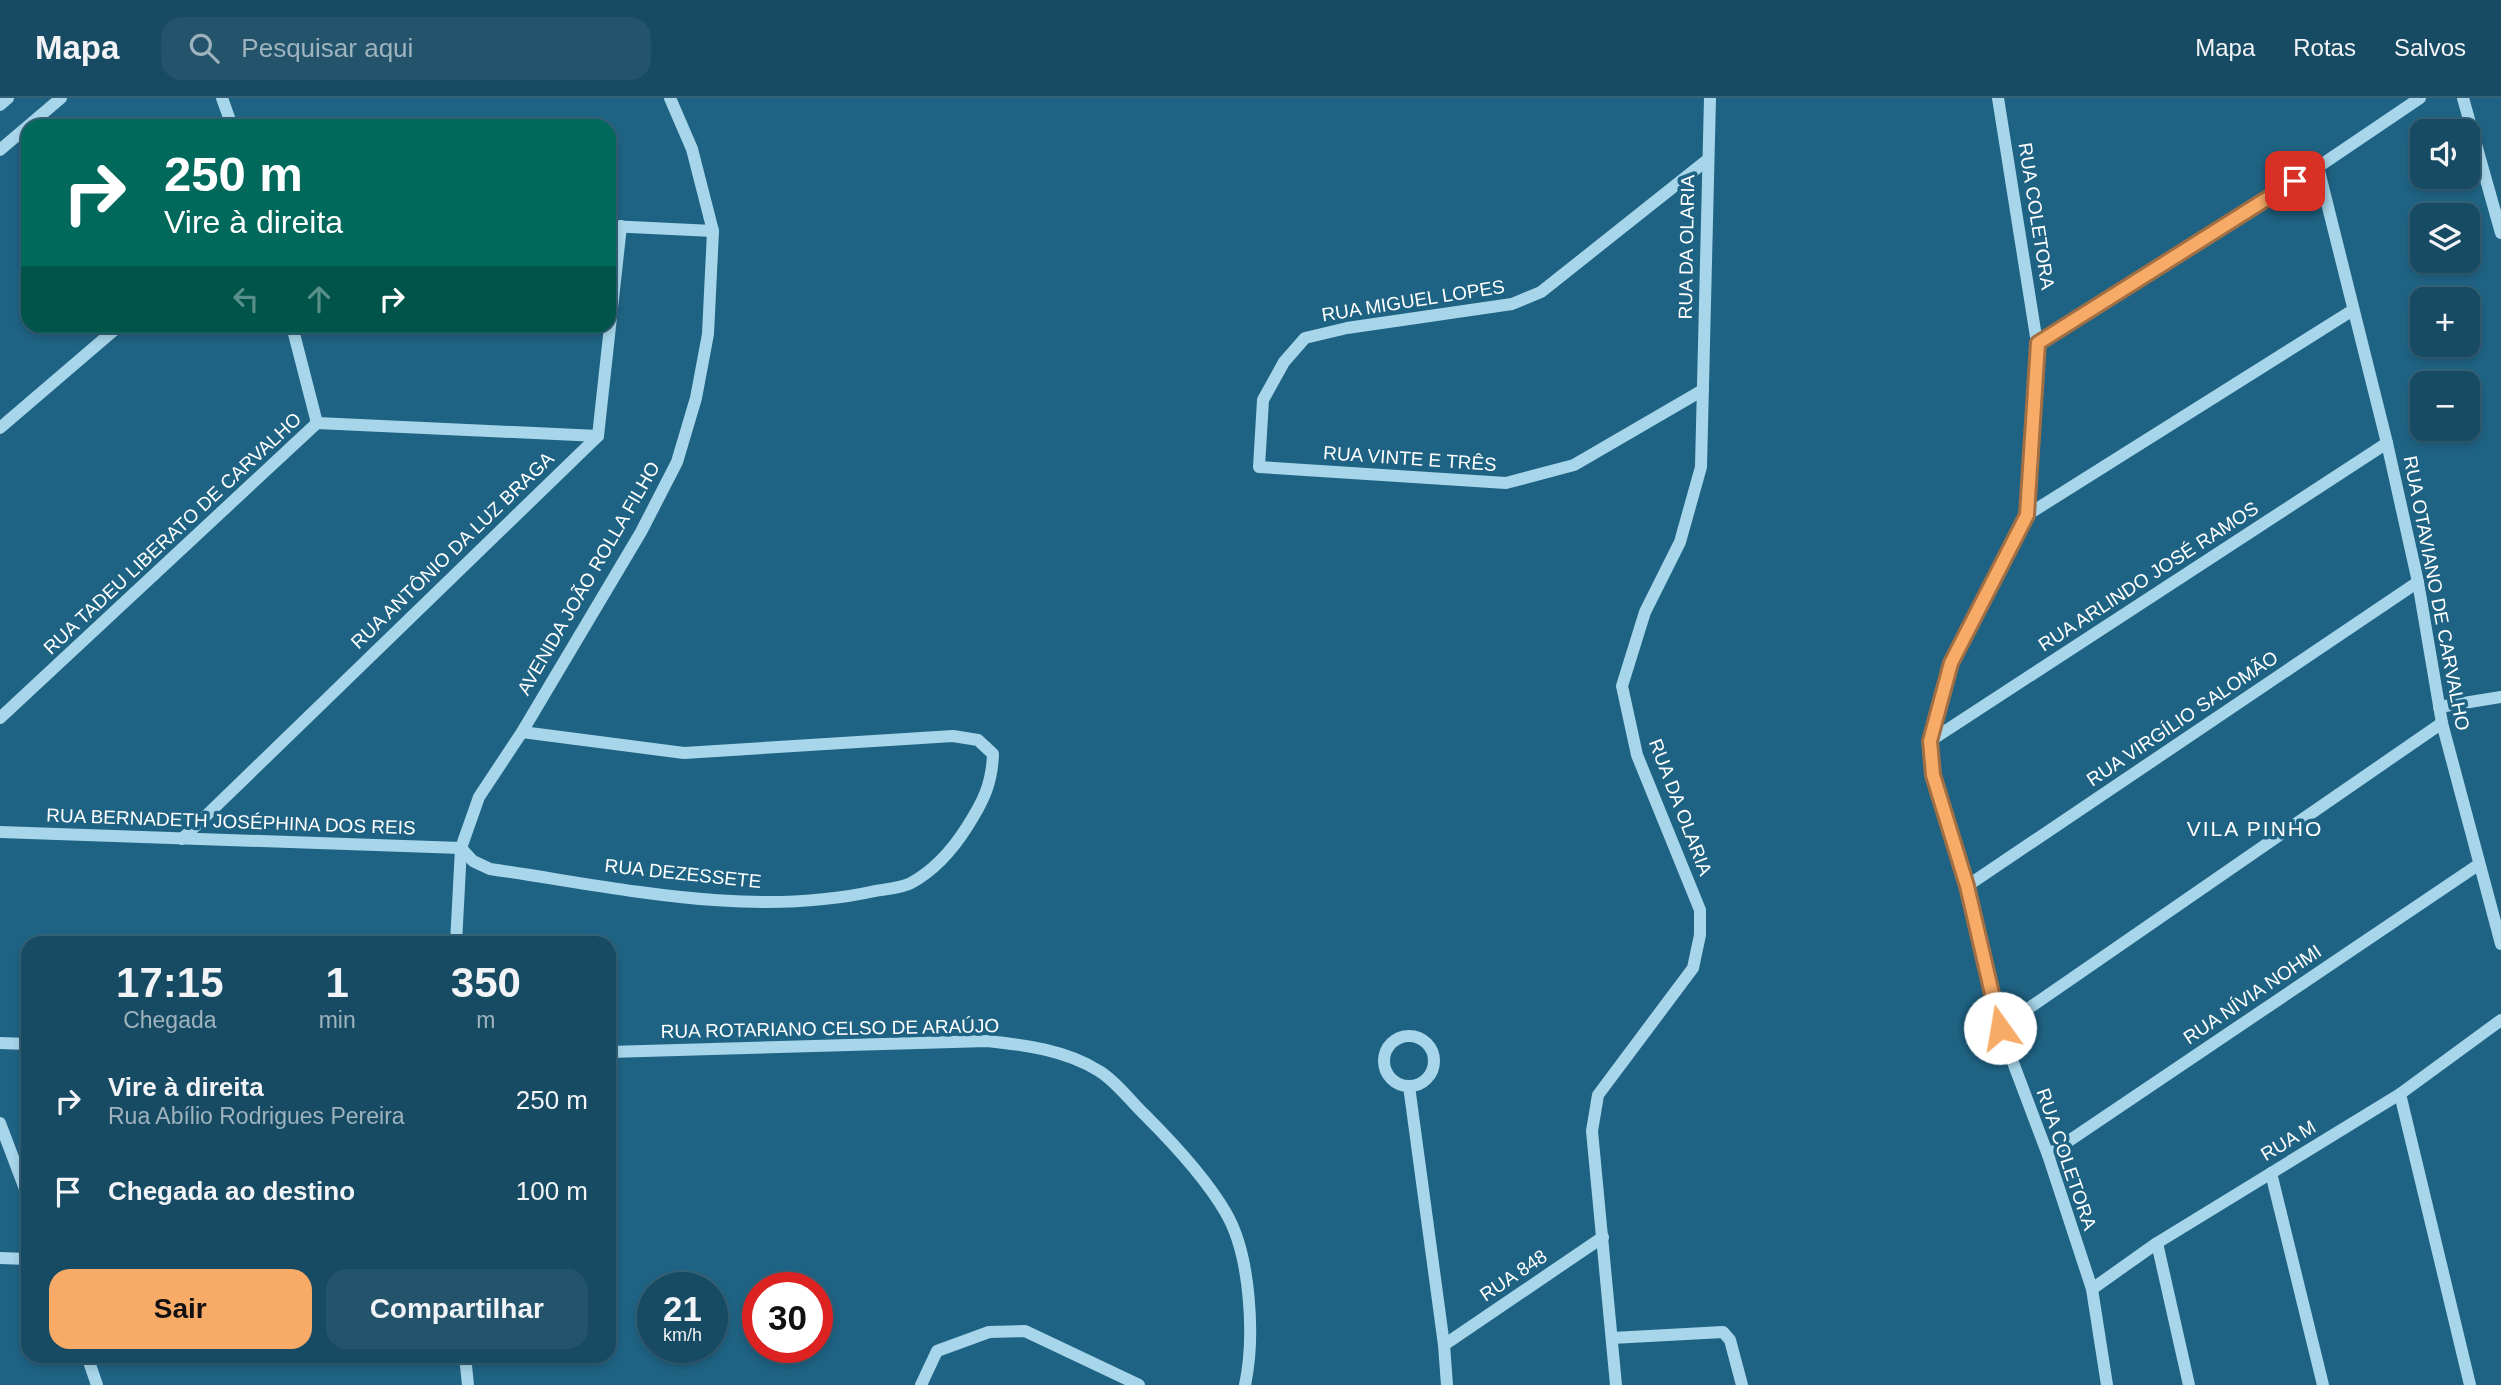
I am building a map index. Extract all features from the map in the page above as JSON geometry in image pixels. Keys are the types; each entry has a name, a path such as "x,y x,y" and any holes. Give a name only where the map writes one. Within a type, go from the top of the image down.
{"street":[{"path":"0,105 8,98"},
{"path":"36,119 61,98"},
{"path":"222,98 230,119"},
{"name":"AVENIDA JOÃO ROLLA FILHO","path":"456,936 461,848 479,797 522,732 641,533 677,462 696,398 708,334 713,231 692,149 670,98"},
{"name":"RUA DA OLARIA","path":"1616,1385 1592,1131 1598,1096 1693,968 1700,935 1700,910 1637,755 1622,686 1645,612 1680,542 1701,467 1706,162 1710,98"},
{"name":"RUA COLETORA","path":"1998,98 2038,343 2027,515 1951,663 1930,741 1933,775 1967,886 2000,1028 2048,1155 2092,1289 2107,1385"},
{"path":"2038,343 2318,167 2420,98"},
{"path":"2463,98 2501,233"},
{"path":"0,150 21,132"},
{"name":"RUA MIGUEL LOPES","path":"1259,467 1263,400 1284,362 1305,338 1347,328 1512,304 1541,292 1706,162"},
{"name":"RUA OTAVIANO DE CARVALHO","path":"2318,167 2387,443 2418,582 2442,723 2501,944"},
{"path":"616,226 713,231"},
{"path":"2027,515 2353,310"},
{"path":"0,428 111,333"},
{"path":"294,333 317,423"},
{"path":"598,436 606,333"},
{"name":"RUA VINTE E TRÊS","path":"1259,467 1506,483 1574,465 1703,390"},
{"name":"RUA TADEU LIBERATO DE CARVALHO","path":"0,718 317,423 598,436"},
{"name":"RUA ANTÔNIO DA LUZ BRAGA","path":"182,839 598,436"},
{"name":"RUA ARLINDO JOSÉ RAMOS","path":"1930,741 2387,443"},
{"name":"RUA VIRGÍLIO SALOMÃO","path":"1967,886 2418,582"},
{"path":"2440,707 2501,697"},
{"path":"2000,1028 2442,723"},
{"name":"RUA DEZESSETE","path":"461,848 473,860 490,869 707,899 788,902 853,897 910,884 951,852 985,799 992,777 993,754 978,740 953,736 684,753 522,732"},
{"name":"RUA BERNADETH JOSÉPHINA DOS REIS","path":"0,832 461,848"},
{"name":"RUA NÍVIA NOHMI","path":"2048,1155 2478,865"},
{"name":"RUA M","path":"2092,1289 2157,1243 2400,1094 2501,1020"},
{"path":"1406,1036 1428,1044 1434,1059 1430,1075 1417,1085 1409,1086 1394,1080 1385,1067 1391,1044 1406,1036"},
{"name":"RUA ROTARIANO CELSO DE ARAÚJO","path":"616,1052 987,1041 1036,1045 1100,1071 1170,1141 1226,1214 1241,1250 1245,1282 1251,1357 1245,1385"},
{"path":"0,1043 21,1044"},
{"path":"1409,1086 1447,1385"},
{"path":"2400,1094 2470,1385"},
{"path":"0,1123 21,1178"},
{"path":"2271,1172 2323,1385"},
{"name":"RUA 848","path":"1444,1345 1603,1237"},
{"path":"2157,1243 2189,1385"},
{"path":"0,1258 21,1259"},
{"path":"921,1385 937,1351 989,1332 1025,1331 1139,1385"},
{"path":"1612,1338 1723,1332 1730,1340 1742,1385"},
{"path":"89,1363 97,1385"},
{"path":"466,1363 468,1385"}],"district":[{"name":"VILA PINHO","path":"2255,829"}],"route":[{"path":"2000,1028 1967,886 1933,775 1930,741 1951,663 2027,515 2038,343 2295,181"}]}
